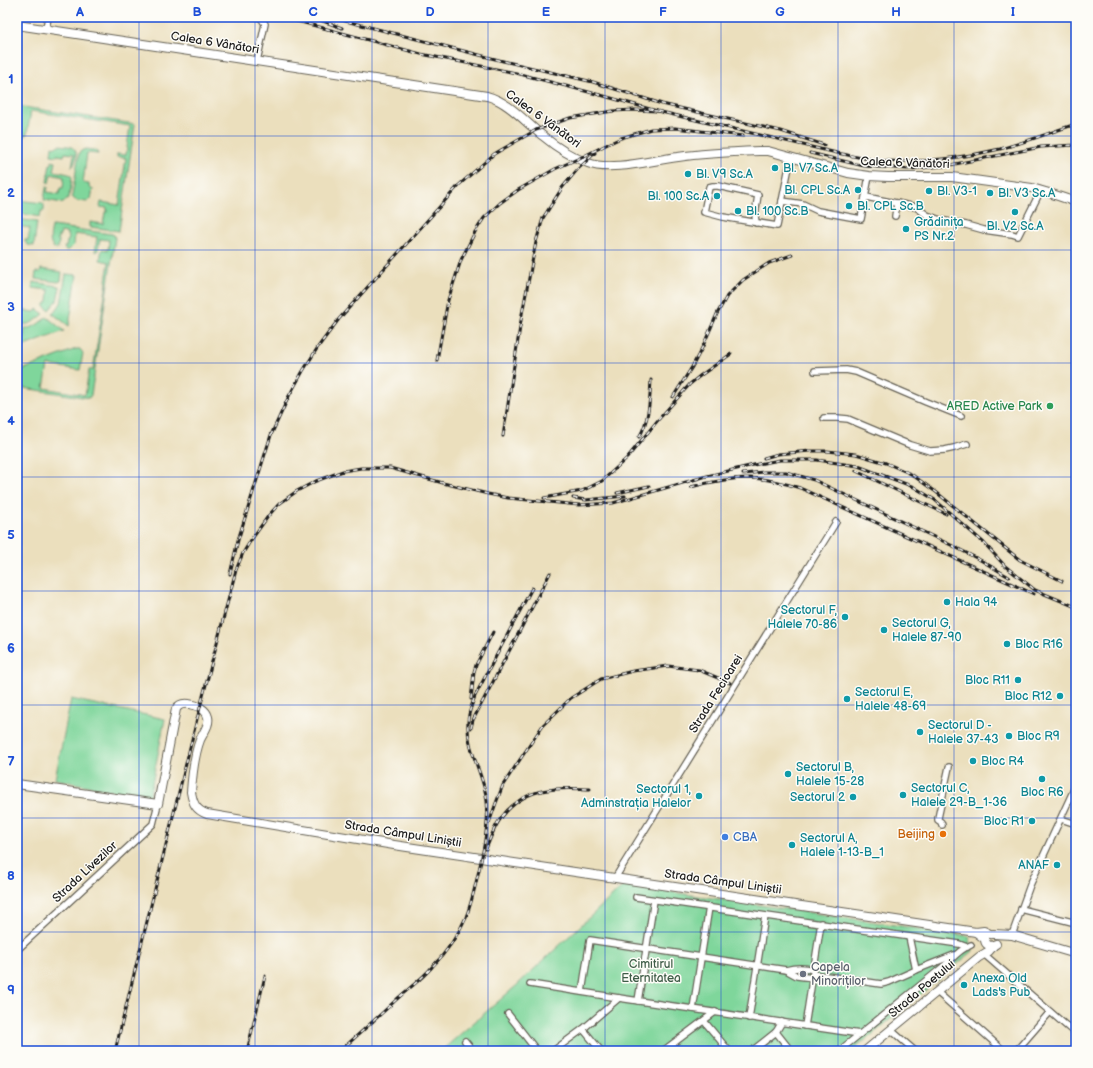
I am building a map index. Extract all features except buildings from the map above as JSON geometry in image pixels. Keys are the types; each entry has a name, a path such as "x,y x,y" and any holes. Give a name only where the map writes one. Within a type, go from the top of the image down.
{"street":[{"path":"46,29 48,17"},
{"path":"257,61 265,28 265,24 258,17"},
{"name":"Calea 6 Vânători","path":"17,25 481,95 493,98 507,106 554,144 578,158 596,166 607,167 688,156 768,151 840,171 869,176 952,177 1041,190 1076,202"},
{"path":"756,223 755,210 758,196 718,186 709,188 704,212 723,217 756,223 777,226 791,157"},
{"path":"782,200 802,204 818,211 861,219 869,176"},
{"path":"866,197 916,207 927,215 940,220 1018,236 1041,190"},
{"path":"895,216 897,203"},
{"path":"815,371 846,370 856,372 961,416"},
{"path":"824,418 848,419 910,446 930,451 949,449 967,444"},
{"name":"Strada Fecioarei","path":"615,878 836,522"},
{"name":"Strada Câmpul Liniștii","path":"158,804 176,709 184,703 197,706 204,710 208,717 207,726 199,745 191,792 194,805 198,810 207,814 280,827 615,878 976,932 983,931 991,940"},
{"path":"942,825 938,818 949,767"},
{"path":"17,784 158,804"},
{"path":"1011,934 1033,878 1076,785"},
{"name":"Strada Livezilor","path":"17,950 153,824 158,804"},
{"path":"1061,819 1076,824"},
{"path":"636,897 821,923 969,946 839,1051"},
{"path":"638,1001 654,900"},
{"path":"693,1009 709,907"},
{"path":"1021,909 1076,923"},
{"path":"749,1018 765,916"},
{"path":"805,1026 821,923"},
{"path":"1073,1029 982,956 991,940 1011,934 1076,954"},
{"path":"910,937 916,970"},
{"path":"582,992 590,940 758,965 786,970 797,976 813,974 881,984 956,955"},
{"name":"Strada Poetului","path":"865,1051 982,956"},
{"path":"786,970 804,967 813,974"},
{"path":"530,984 860,1034"},
{"path":"937,992 1004,1051"},
{"path":"553,1051 583,1029 619,998"},
{"path":"664,1051 715,1012"},
{"path":"1016,1051 1050,1012"},
{"path":"508,1014 538,1051"},
{"path":"704,1021 729,1051"},
{"path":"752,1051 776,1032 782,1022"},
{"path":"583,1029 601,1051"},
{"path":"891,1030 915,1051"},
{"path":"776,1032 791,1051"},
{"path":"465,1042 473,1051"}],"green space":[{"path":"17,106 135,124 119,231 90,227 90,222 103,224 107,208 100,207 101,202 119,205 126,158 117,157 117,154 126,155 130,126 31,111 27,134 23,137 17,136"},
{"path":"58,145 74,148 76,158 72,167 74,154 65,153 64,156 51,155 52,146 56,147"},
{"path":"85,149 94,150 98,153 87,153 83,183 89,184 89,187 93,189 91,199 87,202 76,200 72,196 79,153"},
{"path":"52,161 56,162 54,171 69,174 72,177 68,198 63,203 44,200 46,187 48,187 47,192 59,194 60,188 63,188 64,177 51,174 49,183 47,182 50,164 52,164"},
{"path":"17,200 43,203 44,211 41,211 40,217 17,213"},
{"path":"17,219 37,222 34,246 28,245 25,242 25,240 28,240 30,228 17,226"},
{"path":"52,226 112,234 115,238 91,395 89,398 17,387 17,371 76,349 80,349 83,353 80,370 48,365 44,388 85,395 89,370 93,370 109,262 100,260 102,249 108,250 109,240 100,239 98,250 95,252 97,237 75,234 74,245 69,250 65,250 64,247 66,247 69,237 67,236 67,233 61,232 60,236 58,236 58,248 56,249 51,245 50,236"},
{"path":"41,269 62,272 61,281 58,282 35,279 36,272 40,272"},
{"path":"66,274 77,275 69,326 52,313 61,303"},
{"path":"33,282 60,287 57,301 49,310 44,306 48,301 49,290 32,288"},
{"path":"17,304 21,310 35,312 37,309 44,314 31,323 21,324 17,322"},
{"path":"47,317 64,331 22,347 25,328 34,326"},
{"path":"71,699 165,719 149,799 55,779"},
{"name":"Cimitirul Eternitatea","path":"624,885 969,936 973,951 852,1051 441,1051 516,986"}],"railway":[{"path":"282,17 421,54 516,73 657,111 873,160 914,161 971,155 1000,149 1076,124"},
{"path":"312,17 342,28"},
{"path":"330,17 503,61 593,82 662,104 781,131 824,145"},
{"path":"230,574 238,540 271,435 289,396 303,371 318,347 339,319 459,185 494,154 536,130 570,118 613,111 657,111"},
{"path":"437,360 448,300 461,260 484,218 500,203 518,190 555,169 621,138 651,129 675,128 743,136"},
{"path":"810,153 864,166 908,169 945,166 1041,147 1076,145"},
{"path":"503,436 522,314 536,242 543,218 562,188 577,170 595,153"},
{"path":"673,397 692,367 727,296 743,280 769,263 792,255"},
{"path":"544,498 582,491 602,481 627,458 690,384 731,354"},
{"path":"639,437 647,417 651,380"},
{"path":"764,458 778,454 827,451 856,454 886,463 911,474 936,492 1020,560 1062,581"},
{"path":"115,1051 197,719 236,570 243,553 269,515 279,504 297,491 316,481 343,471 361,468 390,468 443,483 508,498 579,505 613,503 707,476 780,460 817,460 858,466 914,487 935,500 984,543 1005,566 1035,590 1076,607"},
{"path":"856,471 946,514"},
{"path":"743,474 786,472 814,480 953,546 1009,577"},
{"path":"691,487 705,483 750,478 788,484 800,488 1034,594"},
{"path":"617,493 649,486"},
{"path":"573,498 586,500 625,496"},
{"path":"471,728 473,720 550,573"},
{"path":"340,1051 428,971 451,944 466,917 483,853 487,827 487,801 472,752 468,732 470,709 475,696 532,588"},
{"path":"471,699 476,665 493,632"},
{"path":"489,823 503,785 543,725 571,698 601,679 633,671 668,666 699,670 730,683"},
{"path":"486,849 492,833 501,818 510,808 530,794 552,789 590,789"},
{"path":"247,1051 265,976"}],"place":[{"name":"Bl. V7 Sc.A","path":"775,168"},
{"name":"Bl. V9 Sc.A","path":"688,174"},
{"name":"Bl. CPL Sc.A","path":"858,190"},
{"name":"Bl. V3-1","path":"929,191"},
{"name":"Bl. V3 Sc.A","path":"990,193"},
{"name":"Bl. 100 Sc.A","path":"717,196"},
{"name":"Bl. CPL Sc.B","path":"849,206"},
{"name":"Bl. 100 Sc.B","path":"738,211"},
{"name":"Bl. V2 Sc.A","path":"1015,212"},
{"name":"Grădinița PS Nr.2","path":"906,229"},
{"name":"ARED Active Park","path":"1050,406"},
{"name":"Hala 94","path":"947,602"},
{"name":"Sectorul F, Halele 70-86","path":"845,617"},
{"name":"Sectorul G, Halele 87-90","path":"884,630"},
{"name":"Bloc R16","path":"1007,644"},
{"name":"Bloc R11","path":"1018,680"},
{"name":"Bloc R12","path":"1060,696"},
{"name":"Sectorul E, Halele 48-69","path":"847,699"},
{"name":"Sectorul D - Halele 37-43","path":"920,732"},
{"name":"Bloc R9","path":"1009,736"},
{"name":"Bloc R4","path":"973,761"},
{"name":"Sectorul B, Halele 15-28","path":"788,774"},
{"name":"Bloc R6","path":"1042,779"},
{"name":"Sectorul C, Halele 29-B_1-36","path":"903,795"},
{"name":"Sectorul 1, Adminstrația Halelor","path":"699,796"},
{"name":"Sectorul 2","path":"853,797"},
{"name":"Bloc R1","path":"1032,821"},
{"name":"Beijing","path":"943,834"},
{"name":"CBA","path":"725,837"},
{"name":"Sectorul A, Halele 1-13-B_1","path":"792,845"},
{"name":"ANAF","path":"1057,865"},
{"name":"Capela Minoriților","path":"803,974"},
{"name":"Anexa Old Lads's Pub","path":"964,985"}]}
